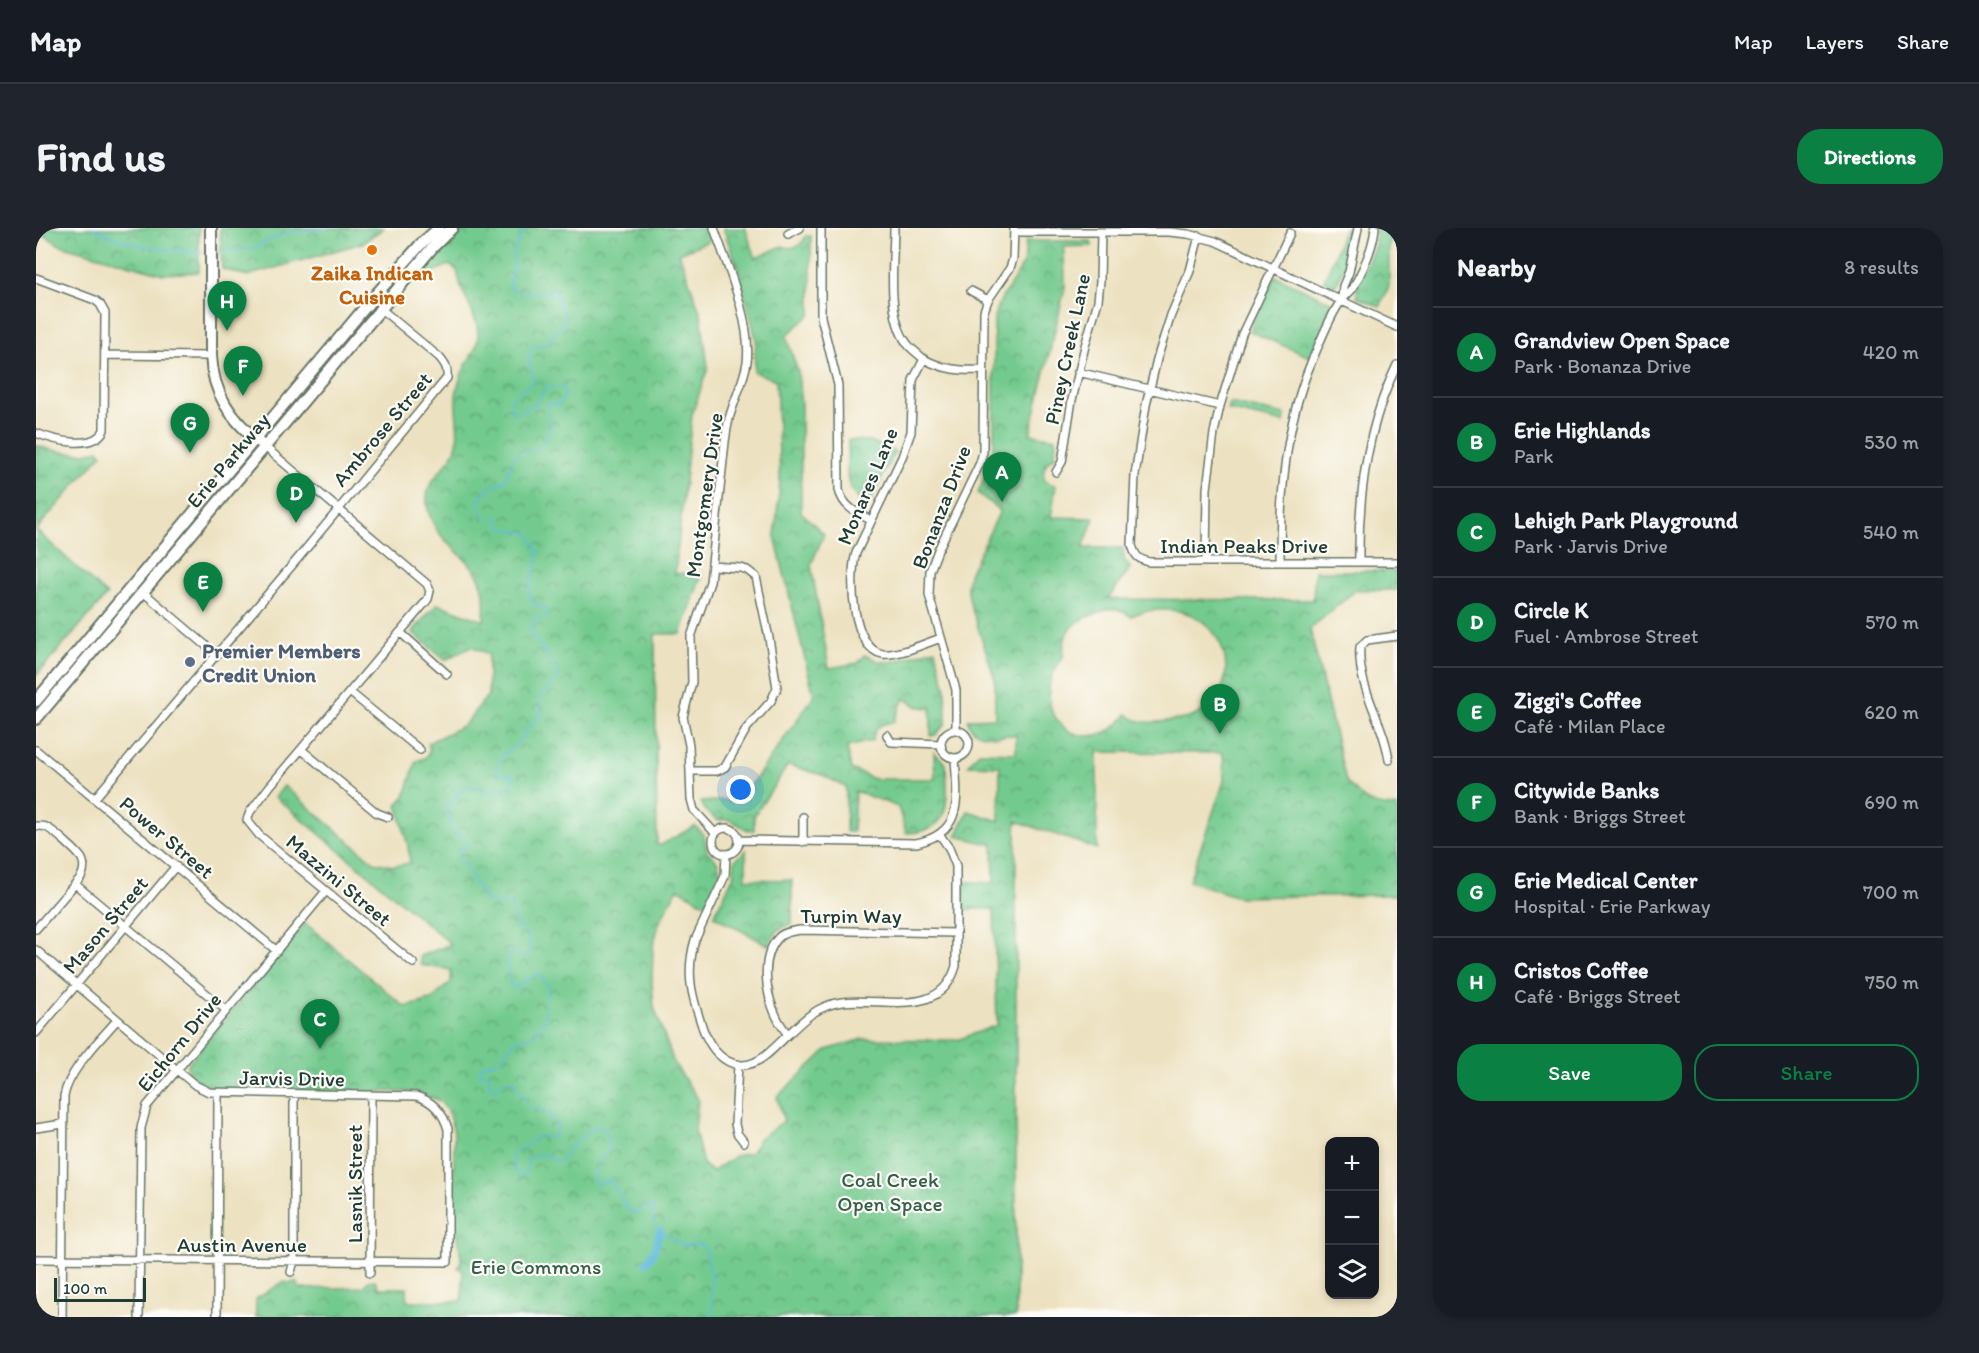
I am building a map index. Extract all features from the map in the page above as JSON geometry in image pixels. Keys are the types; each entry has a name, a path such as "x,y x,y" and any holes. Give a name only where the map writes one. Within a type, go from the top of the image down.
{"main road":[{"path":"211,228 211,356 215,384 227,410 265,447"},
{"name":"Erie Parkway","path":"36,701 372,299 438,228"},
{"name":"Erie Parkway","path":"36,719 432,248 452,228"}],"street":[{"name":"Montgomery Drive","path":"714,228 740,306 748,352 745,372 729,420 725,442 710,582 691,637 692,682 683,717 689,744 690,793 694,810 715,833"},
{"path":"788,234 801,228"},
{"path":"821,228 821,317 838,385 839,490 846,504 871,520"},
{"path":"894,228 894,308 902,335 909,347 937,366 951,370 983,370"},
{"path":"1342,300 1343,286 1349,272 1358,228"},
{"path":"1280,561 1283,477 1291,432 1310,366 1342,300 1352,290 1374,240 1375,228"},
{"path":"1014,230 1169,232 1199,236 1215,241 1397,327"},
{"name":"Bonanza Drive","path":"956,730 956,690 929,595 930,571 980,463 983,440 984,311 988,300 1010,268 1014,254 1014,230"},
{"name":"Piney Creek Lane","path":"1056,472 1062,462 1078,372 1098,301 1101,232"},
{"path":"1206,562 1207,489 1214,432 1220,406 1242,334 1290,232"},
{"name":"Indian Peaks Drive","path":"1199,236 1190,271 1171,315 1150,388 1135,475 1132,545 1135,555 1140,560 1149,562 1397,562"},
{"path":"36,433 49,439 69,442 93,441 100,436 104,430 105,355 105,313 100,304 37,281"},
{"path":"971,291 988,300"},
{"name":"Ambrose Street","path":"94,798 300,556 447,378 448,370 439,357 381,309"},
{"path":"105,355 211,356"},
{"name":"Monares Lane","path":"924,359 911,387 911,432 902,457 856,553 852,577 858,620 865,642 877,652 894,653 941,638"},
{"path":"1359,562 1360,501 1365,465 1375,421 1397,365"},
{"path":"1078,372 1220,406"},
{"path":"265,447 427,584 430,591 428,599 401,633 302,750 377,813 388,817"},
{"path":"690,771 717,771 725,767 747,728 771,701 777,688 756,577 741,568 712,566"},
{"path":"143,592 216,654"},
{"path":"401,633 447,674"},
{"path":"1389,760 1388,747 1366,690 1360,647 1367,640 1397,636"},
{"path":"351,693 420,750"},
{"path":"956,730 967,736 969,745 965,754 955,758 944,752 941,744 945,734 956,730"},
{"path":"886,735 891,742 941,744"},
{"name":"Power Street","path":"36,750 277,951"},
{"name":"Mazzini Street","path":"302,750 250,812 247,820 259,836 412,963"},
{"path":"739,840 916,843 930,840 940,835 949,826 955,812 955,758"},
{"path":"803,817 805,842"},
{"path":"36,825 46,827 81,858 84,871 36,930"},
{"path":"723,828 736,832 739,840 737,848 726,854 718,852 713,845 715,833 723,828"},
{"path":"726,854 725,876 691,951 690,988 691,997 708,1041 720,1056 732,1064 738,1064 755,1062 765,1056 787,1033 808,1016 829,1004 853,1001 921,1001 939,994 952,977 956,966 956,866 949,848 940,835"},
{"name":"Mason Street","path":"36,1033 176,866"},
{"path":"75,884 226,1010"},
{"name":"Eichorn Drive","path":"139,1317 141,1128 147,1106 326,891"},
{"name":"Turpin Way","path":"787,1033 777,1019 766,986 770,954 779,937 800,930 956,933"},
{"name":"Jarvis Drive","path":"36,951 203,1090 218,1093 416,1096 434,1105 445,1119 448,1129 448,1262"},
{"path":"62,1317 63,1124 66,1086 72,1075 117,1020"},
{"path":"738,1064 735,1124 737,1133 744,1142"},
{"path":"217,1317 218,1093"},
{"path":"291,1272 294,1261 294,1094"},
{"name":"Lasnik Street","path":"370,1273 371,1095"},
{"path":"36,1128 63,1124"},
{"name":"Austin Avenue","path":"36,1260 448,1262"}],"green space":[{"path":"36,228 199,228 199,272 163,274 60,245"},
{"path":"220,228 384,228 362,243 247,276 222,269"},
{"name":"Coal Creek Open Space","path":"463,228 705,228 709,241 679,253 701,314 708,368 692,415 675,574 683,573 691,577 702,574 681,634 655,634 657,845 695,826 704,835 707,851 717,861 721,874 705,904 678,888 660,921 653,946 652,983 654,1007 674,1063 698,1099 695,1131 703,1164 712,1172 735,1156 750,1153 755,1148 757,1140 784,1121 777,1097 827,1050 862,1039 957,1040 997,1025 994,909 964,909 965,882 994,883 993,845 956,836 968,811 999,821 1000,766 968,765 979,752 1016,753 1016,735 980,734 970,726 968,719 995,718 995,679 967,587 969,574 1000,511 978,493 990,464 994,443 994,319 999,303 1021,268 1025,258 1026,241 1091,241 1092,246 1064,247 1065,288 1030,434 1056,438 1055,457 1046,464 1043,474 1045,481 1056,486 1051,517 1094,518 1083,548 1123,548 1124,560 1130,568 1108,599 1313,600 1315,571 1397,571 1397,590 1356,590 1310,629 1346,781 1357,793 1373,804 1397,807 1397,895 1238,897 1189,881 1224,781 1223,753 1097,752 1097,849 1016,821 1016,1317 256,1317 256,1299 283,1282 297,1281 300,1289 364,1287 368,1281 375,1280 379,1288 407,1288 407,1301 462,1301 463,1272 458,1267 461,1257 454,1216 454,1132 448,1112 441,1102 418,1092 217,1089 197,1081 189,1074 188,1069 188,1064 305,923 405,1007 431,1000 451,982 451,970 421,965 420,956 451,944 275,797 284,786 374,862 394,866 410,863 397,805 405,796 416,761 425,758 429,753 428,743 464,725 488,695 488,654 471,646 445,660 412,632 437,604 484,621 484,593 477,574 443,538 430,517 427,503 430,486 450,459 457,444 457,389 462,372 476,348 478,339 477,325 461,288 457,270 449,265 426,275 437,253","holes":["1108,609 1117,609 1131,616 1148,611 1166,610 1188,614 1205,624 1217,638 1224,656 1225,674 1220,692 1208,707 1189,718 1175,721 1146,722 1136,720 1127,714 1105,733 1092,736 1080,735 1068,730 1059,722 1052,710 1049,691 1053,675 1063,657 1066,635 1080,620"]},
{"path":"723,228 745,228 756,258 782,246 796,247 806,236 811,236 811,314 786,336 798,372 801,405 801,512 824,534 811,565 829,668 858,663 865,655 878,661 891,662 935,649 946,688 946,723 936,735 931,736 931,708 918,707 904,698 893,723 879,727 872,741 847,747 851,769 874,779 935,779 934,752 946,763 947,789 944,812 933,827 922,831 906,833 898,807 855,791 853,832 846,832 846,787 822,775 788,765 754,816 754,831 730,820 717,820 706,812 701,802 730,800 752,784 814,696 775,537 780,480 776,380 754,372 756,339 738,268"},
{"path":"1344,228 1349,228 1344,268 1336,285 1333,285 1324,280"},
{"path":"1376,228 1397,228 1389,244 1389,286 1380,307 1357,297 1357,287 1375,245"},
{"path":"1275,276 1334,303 1310,357 1249,331"},
{"path":"1230,403 1285,415 1284,423 1228,410"},
{"path":"848,440 870,441 895,452 868,505 859,500 849,486"},
{"path":"36,445 67,452 83,453 99,450 102,454 36,530"},
{"path":"36,530 107,595 36,676"},
{"path":"746,850 746,879 792,880 792,924 779,929 768,945 714,916 733,877 735,860"}],"waterway":[{"path":"93,228 133,243 205,252"},
{"path":"216,252 251,249 290,233 328,228"},
{"path":"525,228 513,253 511,289 524,293 554,291 565,316 565,322 544,345 532,347 529,357 534,382 514,394 510,410 517,413 535,405 546,387 562,387 566,394 559,405 551,403 546,407 551,421 548,436 535,451 517,455 511,462 506,480 486,490 478,500 484,517 500,518 499,524 504,529 529,533 539,553 530,587 532,603 546,608 546,617 535,618 531,624 531,636 544,649 559,677 540,697 541,715 526,729 519,743 502,756 496,769 499,774 512,774 514,778 508,787 488,794 481,788 469,786 464,788 447,808 452,832 465,839 469,846 458,850 458,859 463,863 486,901 511,905 517,925 527,935 531,950 526,956 512,952 506,960 511,986 518,987 525,980 539,974 548,986 545,1020 533,1035 514,1041 500,1060 480,1066 481,1075 490,1074 488,1084 496,1089 502,1082 513,1080 530,1107 549,1114 558,1126 553,1138 539,1136 511,1155 514,1170 521,1176 525,1173 529,1158 547,1154 555,1161 563,1160 567,1150 594,1127 606,1130 609,1148 599,1161 593,1178 598,1185 610,1179 628,1210 635,1213 653,1206 653,1222 657,1228 682,1245 699,1244 705,1247 712,1281 712,1317"},
{"path":"646,1263 654,1252 660,1230"}],"place":[{"name":"Zaika Indican Cuisine","path":"372,250"},
{"name":"Cristos Coffee","path":"227,331"},
{"name":"Citywide Banks","path":"243,396"},
{"name":"Erie Medical Center","path":"190,453"},
{"name":"Grandview Open Space","path":"1002,502"},
{"name":"Circle K","path":"296,523"},
{"name":"Ziggi's Coffee","path":"203,612"},
{"name":"Premier Members Credit Union","path":"190,662"},
{"name":"Erie Highlands","path":"1220,734"},
{"name":"Lehigh Park Playground","path":"320,1049"}],"park label":[{"name":"Erie Commons","path":"536,1266"}]}
